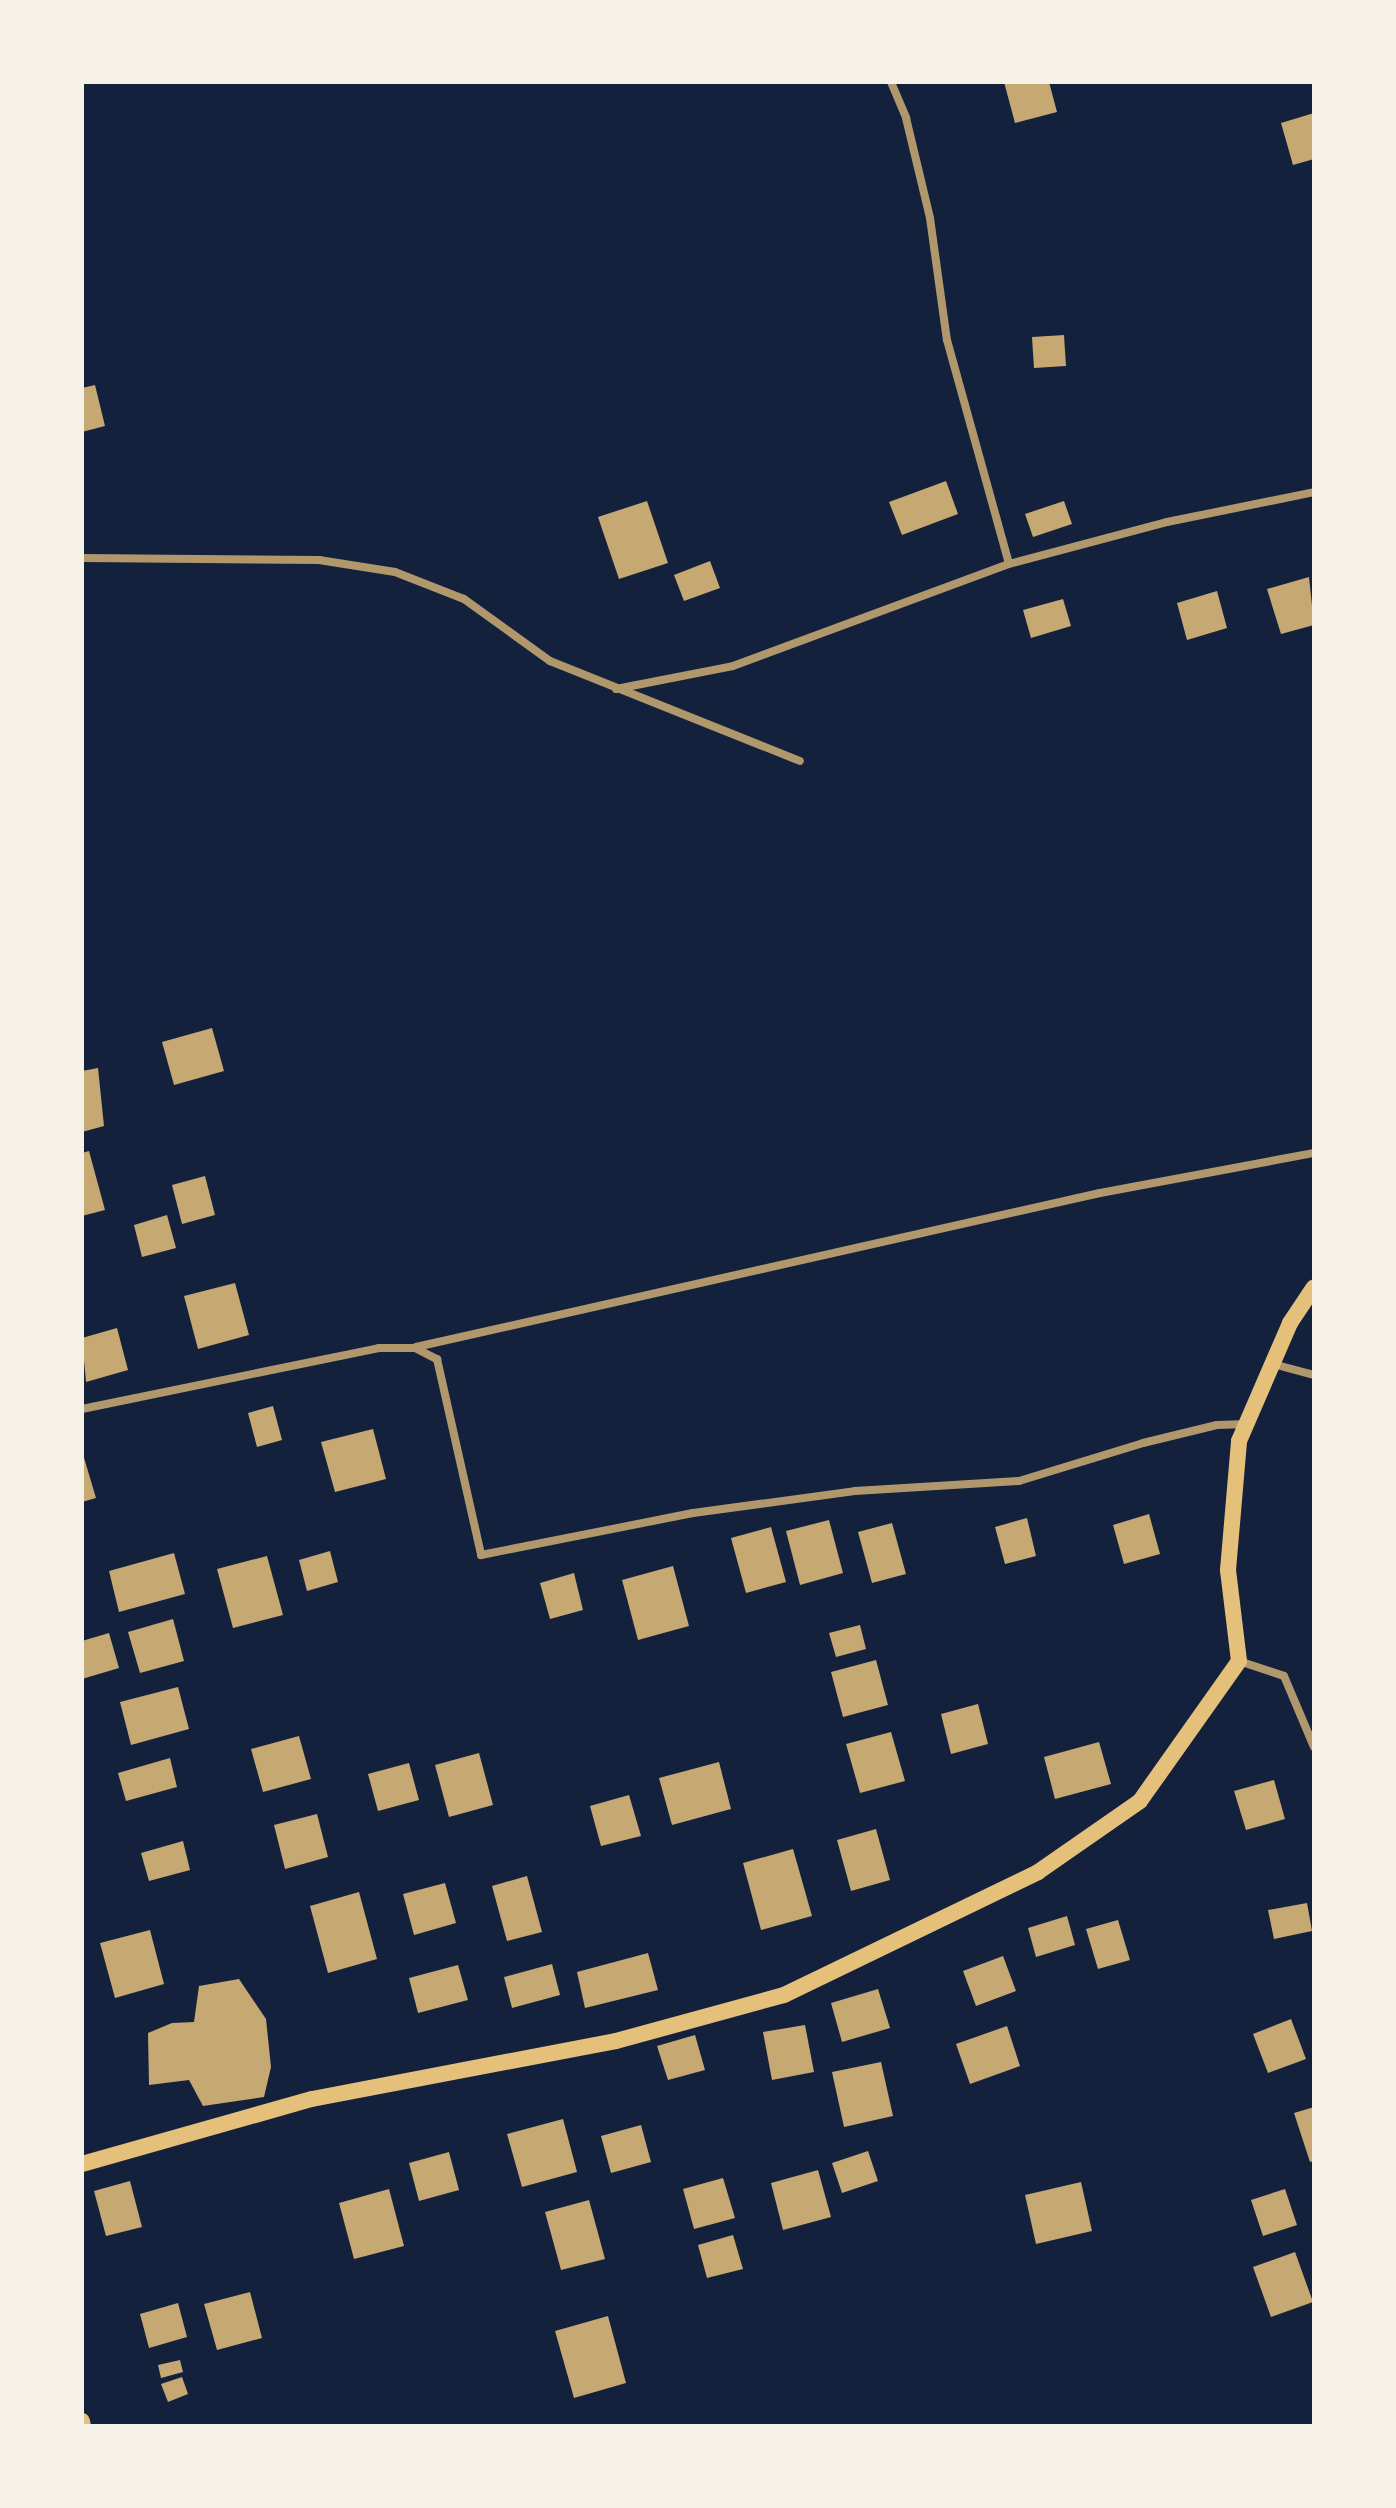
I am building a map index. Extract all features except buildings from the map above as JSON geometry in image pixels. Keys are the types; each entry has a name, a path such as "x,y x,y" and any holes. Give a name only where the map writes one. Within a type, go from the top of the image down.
{"main road":[{"path":"82,2164 312,2099 616,2041 784,1995 1038,1872 1140,1801 1239,1661 1228,1570 1239,1441 1290,1323 1314,1287"}],"street":[{"path":"891,82 906,118 930,218 947,340 1009,564"},
{"path":"616,689 733,666 1009,564 1167,522 1314,492"},
{"path":"82,558 154,555 247,564 319,560 395,572 464,599 550,661 800,761"},
{"path":"82,1409 379,1348 415,1348 1100,1193 1314,1153"},
{"path":"415,1348 437,1359 481,1555 693,1513 855,1491 1019,1481 1143,1443 1217,1425 1246,1424"},
{"path":"1272,1364 1314,1375"},
{"path":"1239,1661 1284,1676 1314,1747"}]}
